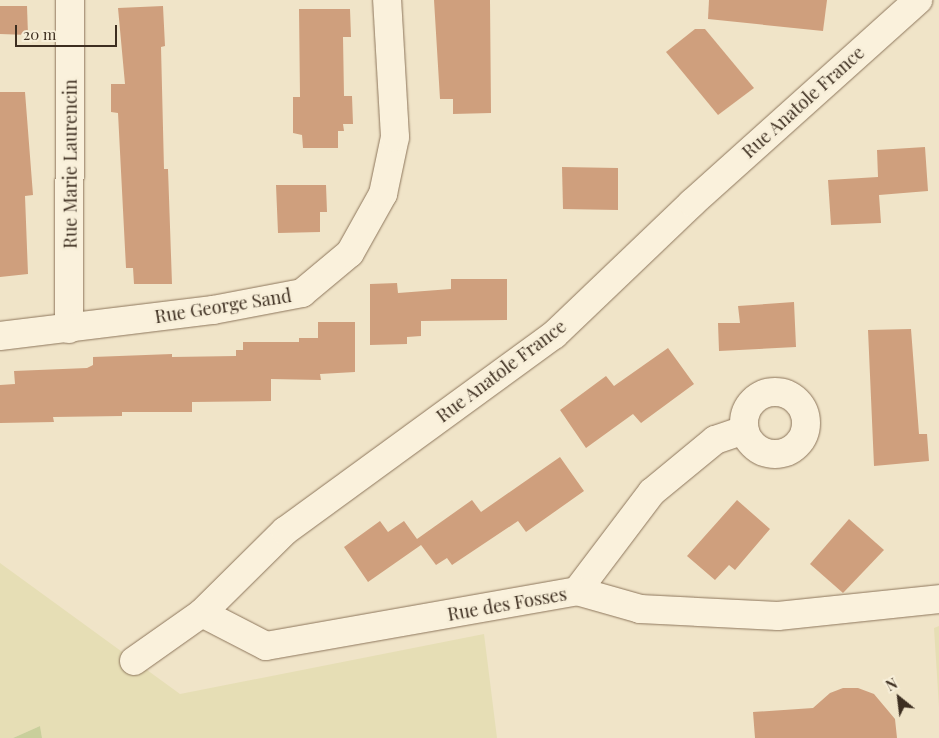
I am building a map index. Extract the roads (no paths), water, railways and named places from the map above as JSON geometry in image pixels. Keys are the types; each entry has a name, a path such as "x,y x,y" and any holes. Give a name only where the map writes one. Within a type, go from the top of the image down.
{"street":[{"name":"Rue Marie Laurencin","path":"69,329 70,0"},
{"name":"Rue George Sand","path":"0,336 214,310 302,293 350,253 383,194 395,137 388,0"},
{"name":"Rue Anatole France","path":"134,661 202,613 285,531 554,335 692,203 918,0"},
{"path":"577,591 652,492 715,440 744,430"},
{"name":"Rue des Fosses","path":"202,613 266,646 577,591 640,609 778,616 939,599"}]}
